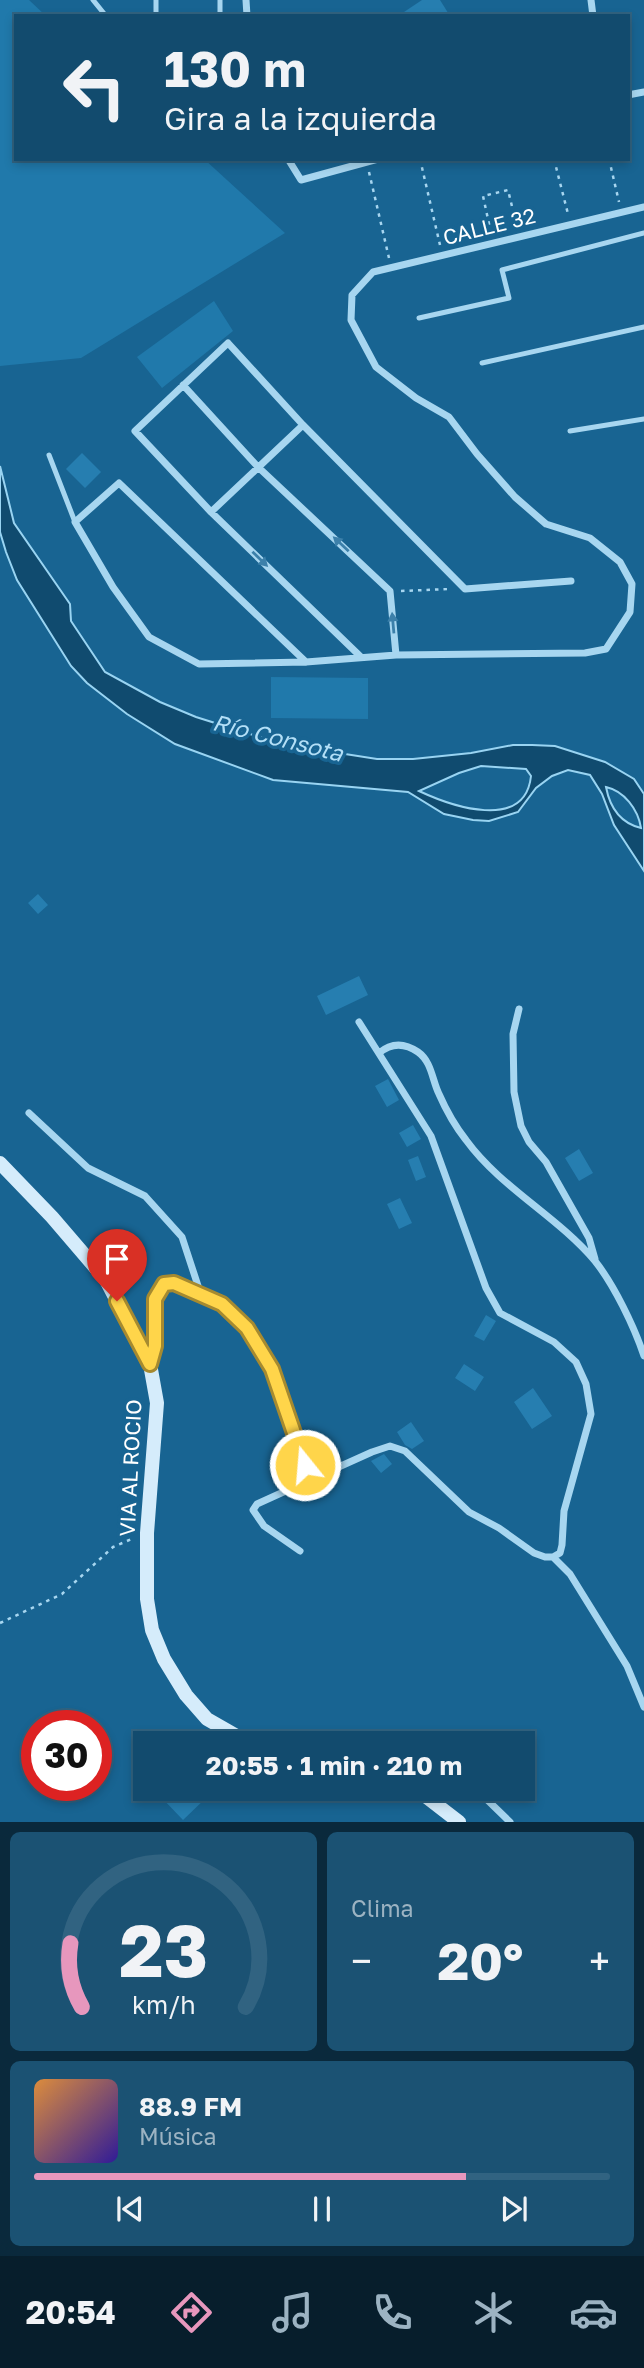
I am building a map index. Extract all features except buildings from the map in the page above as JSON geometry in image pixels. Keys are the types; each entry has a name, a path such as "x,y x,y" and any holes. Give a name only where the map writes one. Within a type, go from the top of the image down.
{"main road":[{"name":"VIA AL ROCIO","path":"0,1163 52,1217 106,1280 150,1364 157,1403 147,1533 147,1599 152,1630 164,1659 186,1695 207,1719 228,1731"},
{"path":"432,1801 459,1822"}],"street":[{"path":"289,161 301,180 370,161"},
{"name":"CALLE 32","path":"396,655 585,653 606,649 630,612 632,584 620,562 590,538 547,524 525,506 477,454 449,417 416,398 376,367 351,320 352,295 373,272 644,206"},
{"path":"361,657 211,512 135,431 228,343 303,425 465,589 571,581"},
{"path":"183,385 258,467 390,591 396,655 306,662 199,664 149,638 113,587 75,522 119,483 306,662"},
{"path":"211,512 303,425"},
{"path":"519,1010 513,1034 514,1092 522,1126 529,1142 546,1161 589,1238 596,1262 627,1318 644,1356"},
{"path":"300,1551 264,1526 253,1510 257,1504 390,1446 405,1451 469,1512 499,1528 534,1553 553,1557 559,1553 562,1545 564,1511 592,1415 586,1384 576,1362 554,1342 500,1313 486,1288 430,1136 359,1022"},
{"path":"379,1053 394,1044 406,1045 421,1054 430,1067 437,1090 449,1114 467,1141 496,1174 596,1262"},
{"path":"29,1113 88,1168 145,1196 182,1237 201,1295"},
{"path":"150,1364 155,1346 155,1299 164,1284 174,1283 222,1304 247,1328 272,1369 312,1479"},
{"path":"553,1557 570,1574 627,1666 644,1707"},
{"path":"488,1801 510,1822"}],"lane":[{"path":"93,0 104,14"},
{"path":"419,318 509,298 502,270 644,233"},
{"path":"482,362 644,327"},
{"path":"570,431 644,419"},
{"path":"49,455 75,522"}],"path":[{"path":"420,161 443,255"},
{"path":"555,161 571,224"},
{"path":"609,161 622,212"},
{"path":"366,162 391,268"},
{"path":"494,243 483,196 495,193 508,190 519,237"},
{"path":"390,591 465,589"},
{"path":"0,1623 62,1594 113,1547 147,1533"}],"shaded area":[{"path":"0,0 29,0 44,14 14,14 14,161 206,161 285,233 81,358 0,366"},
{"path":"214,301 233,331 162,388 137,357"},
{"path":"0,466 14,523 70,604 71,621 105,672 160,702 196,717 294,746 377,759 413,759 513,745 532,745 555,746 605,762 634,779 644,794 644,871 614,825 602,794 590,775 568,770 552,776 536,788 518,812 489,821 473,820 444,814 408,792 273,780 175,744 127,714 87,683 71,666 17,580 0,532","holes":["481,766 526,769 531,776 526,793 515,804 501,809 485,810 449,803 419,791","606,787 619,792 629,802 637,814 641,828 617,814"]},
{"path":"271,677 368,678 368,719 271,718"}],"route":[{"path":"117,1301 150,1364 155,1346 155,1299 164,1284 174,1283 222,1304 247,1328 272,1369 305,1465"}],"water label":[{"name":"Río Consota","path":"278,737"}]}
